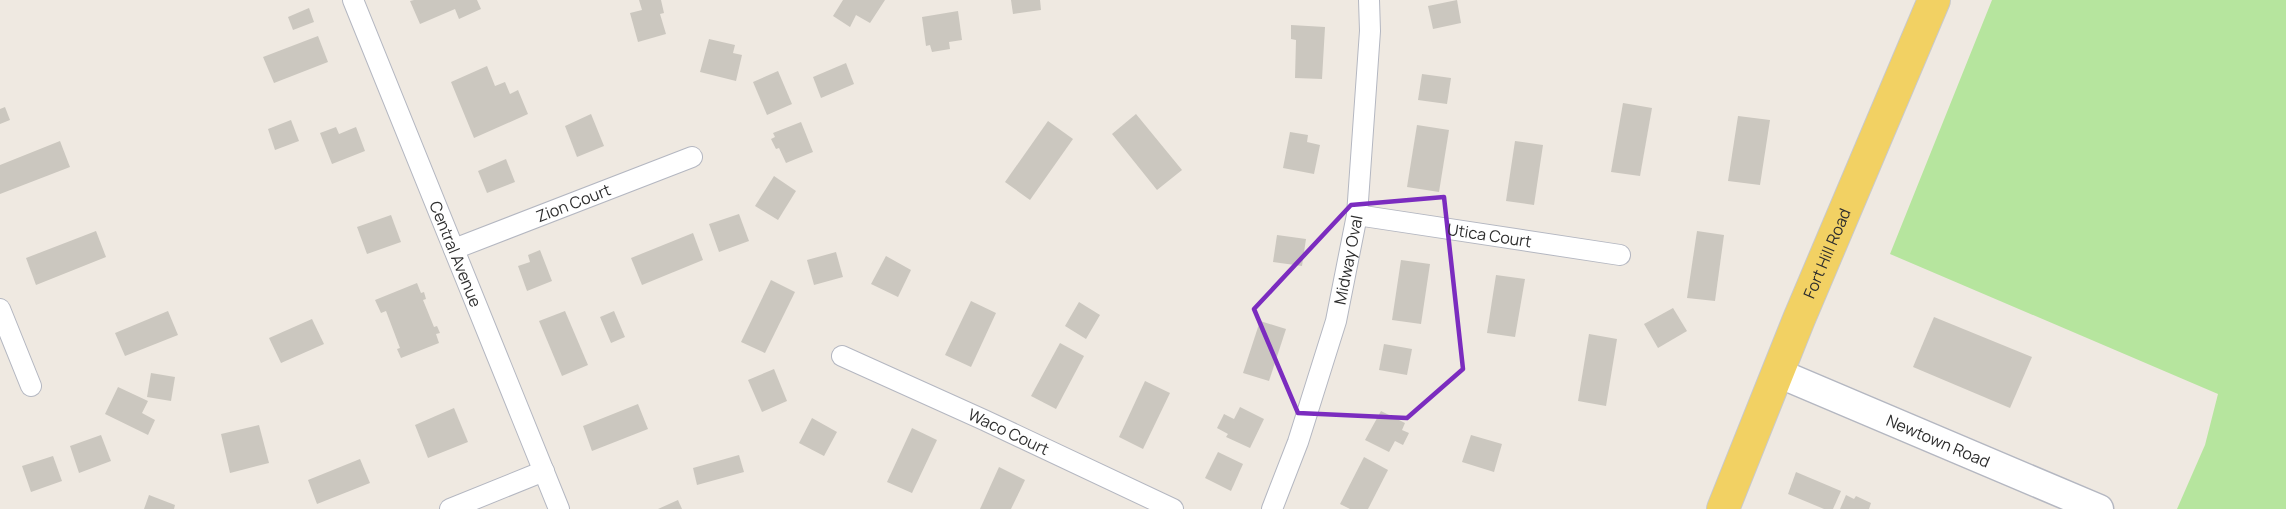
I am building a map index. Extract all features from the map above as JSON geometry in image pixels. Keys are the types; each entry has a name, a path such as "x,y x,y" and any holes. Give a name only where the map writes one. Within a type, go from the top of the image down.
{"main road":[{"name":"Fort Hill Road","path":"1723,509 1934,0"},
{"name":"Newtown Road","path":"1778,373 2099,509"}],"street":[{"name":"Central Avenue","path":"353,0 559,509"},
{"name":"Midway Oval","path":"1272,509 1298,442 1336,321 1357,215 1370,32 1369,0"},
{"name":"Zion Court","path":"454,249 692,157"},
{"name":"Utica Court","path":"1357,215 1620,255"},
{"path":"0,309 31,386"},
{"name":"Waco Court","path":"842,356 1173,509"},
{"path":"450,509 544,471"}],"highlighted area":[{"path":"1444,197 1463,369 1407,418 1298,413 1254,309 1351,205"}],"green space":[{"path":"1992,0 2286,0 2286,509 2177,509 2205,445 2218,394 1890,254"}],"building":[{"path":"477,0 481,9 459,19 455,9 420,24 410,1"},
{"path":"639,0 661,0 664,13 660,14 666,34 638,42 630,13 642,10"},
{"path":"843,0 885,0 870,23 856,15 850,27 833,16"},
{"path":"1011,0 1040,0 1041,10 1013,14"},
{"path":"1457,0 1461,23 1433,29 1428,6"},
{"path":"309,8 314,22 293,30 288,17"},
{"path":"958,11 962,40 949,42 950,49 932,52 930,45 926,46 922,17"},
{"path":"1291,25 1325,27 1322,79 1295,78 1296,40 1291,39"},
{"path":"318,36 328,62 274,83 263,57"},
{"path":"709,39 735,45 733,53 742,55 736,81 700,72"},
{"path":"846,63 854,84 821,98 813,77"},
{"path":"487,66 495,86 505,82 510,94 518,90 528,114 474,138 451,82"},
{"path":"778,71 792,104 767,115 753,82"},
{"path":"1422,74 1451,78 1447,104 1418,100"},
{"path":"1623,103 1652,108 1640,176 1611,172"},
{"path":"5,107 10,120 0,124 0,109"},
{"path":"591,114 604,146 577,157 565,126"},
{"path":"1136,114 1182,170 1157,190 1112,134"},
{"path":"1738,116 1770,120 1760,185 1728,181"},
{"path":"291,120 299,141 275,150 268,129"},
{"path":"1048,121 1073,139 1030,200 1005,182"},
{"path":"801,122 813,152 786,163 779,148 776,149 771,139 775,137 773,133"},
{"path":"1417,125 1449,130 1439,192 1407,187"},
{"path":"336,127 339,134 356,127 365,151 332,164 320,133"},
{"path":"1290,132 1308,135 1307,142 1320,145 1314,174 1283,168"},
{"path":"60,141 70,167 0,194 0,165"},
{"path":"1515,141 1543,145 1534,205 1506,201"},
{"path":"506,159 515,182 487,193 478,171"},
{"path":"774,176 796,191 778,220 755,206"},
{"path":"739,214 749,241 719,252 709,224"},
{"path":"391,215 401,242 367,254 357,227"},
{"path":"96,231 106,257 36,285 26,258"},
{"path":"1697,231 1724,235 1715,301 1687,298"},
{"path":"693,233 703,260 642,285 631,258"},
{"path":"1277,235 1306,239 1302,266 1273,262"},
{"path":"540,250 552,281 527,291 518,266 530,262 528,255"},
{"path":"836,252 843,277 814,285 807,260"},
{"path":"886,256 911,270 898,297 871,284"},
{"path":"1401,260 1430,264 1421,324 1392,320"},
{"path":"1496,275 1525,279 1515,337 1487,333"},
{"path":"771,280 795,292 765,353 741,342"},
{"path":"417,283 421,293 424,292 426,299 423,300 434,327 437,326 440,333 436,334 439,343 401,358 397,349 400,348 386,311 381,313 375,300"},
{"path":"971,301 996,313 971,367 945,355"},
{"path":"1079,302 1100,315 1086,339 1065,326"},
{"path":"1673,308 1687,331 1658,348 1644,324"},
{"path":"168,311 178,335 125,356 115,333"},
{"path":"565,311 588,365 562,376 539,321"},
{"path":"614,311 625,337 611,343 600,317"},
{"path":"1934,317 2032,357 2010,408 1913,367"},
{"path":"312,319 324,344 281,363 269,338"},
{"path":"1260,321 1286,329 1269,381 1243,373"},
{"path":"1589,334 1617,339 1606,406 1578,401"},
{"path":"1060,343 1084,356 1056,409 1031,396"},
{"path":"1384,344 1412,349 1407,375 1379,370"},
{"path":"774,369 787,401 762,412 748,380"},
{"path":"151,373 175,377 171,401 147,397"},
{"path":"1145,381 1170,393 1143,449 1119,437"},
{"path":"118,387 148,401 142,413 155,420 148,435 105,414"},
{"path":"638,404 648,429 592,451 583,426"},
{"path":"1240,407 1264,419 1250,448 1226,437 1228,434 1217,428 1224,414 1234,419"},
{"path":"454,408 468,442 428,458 415,425"},
{"path":"1381,411 1405,423 1402,430 1409,433 1403,445 1395,441 1389,452 1365,440"},
{"path":"812,418 837,432 824,456 799,443"},
{"path":"259,425 269,463 230,473 221,434"},
{"path":"912,428 937,440 912,493 887,482"},
{"path":"101,435 111,461 79,473 70,446"},
{"path":"1471,435 1502,444 1494,472 1462,462"},
{"path":"1218,452 1243,464 1231,491 1205,478"},
{"path":"739,455 744,472 697,485 693,468"},
{"path":"53,456 62,481 31,492 22,466"},
{"path":"1364,457 1388,470 1368,509 1350,509 1340,504"},
{"path":"360,459 370,483 317,504 308,480"},
{"path":"999,467 1025,480 1011,509 980,509"},
{"path":"1796,472 1841,491 1833,509 1824,509 1788,494"},
{"path":"149,495 175,505 174,509 144,509"},
{"path":"1846,495 1854,499 1856,496 1871,503 1869,509 1840,509"},
{"path":"678,500 682,509 658,509"}]}
